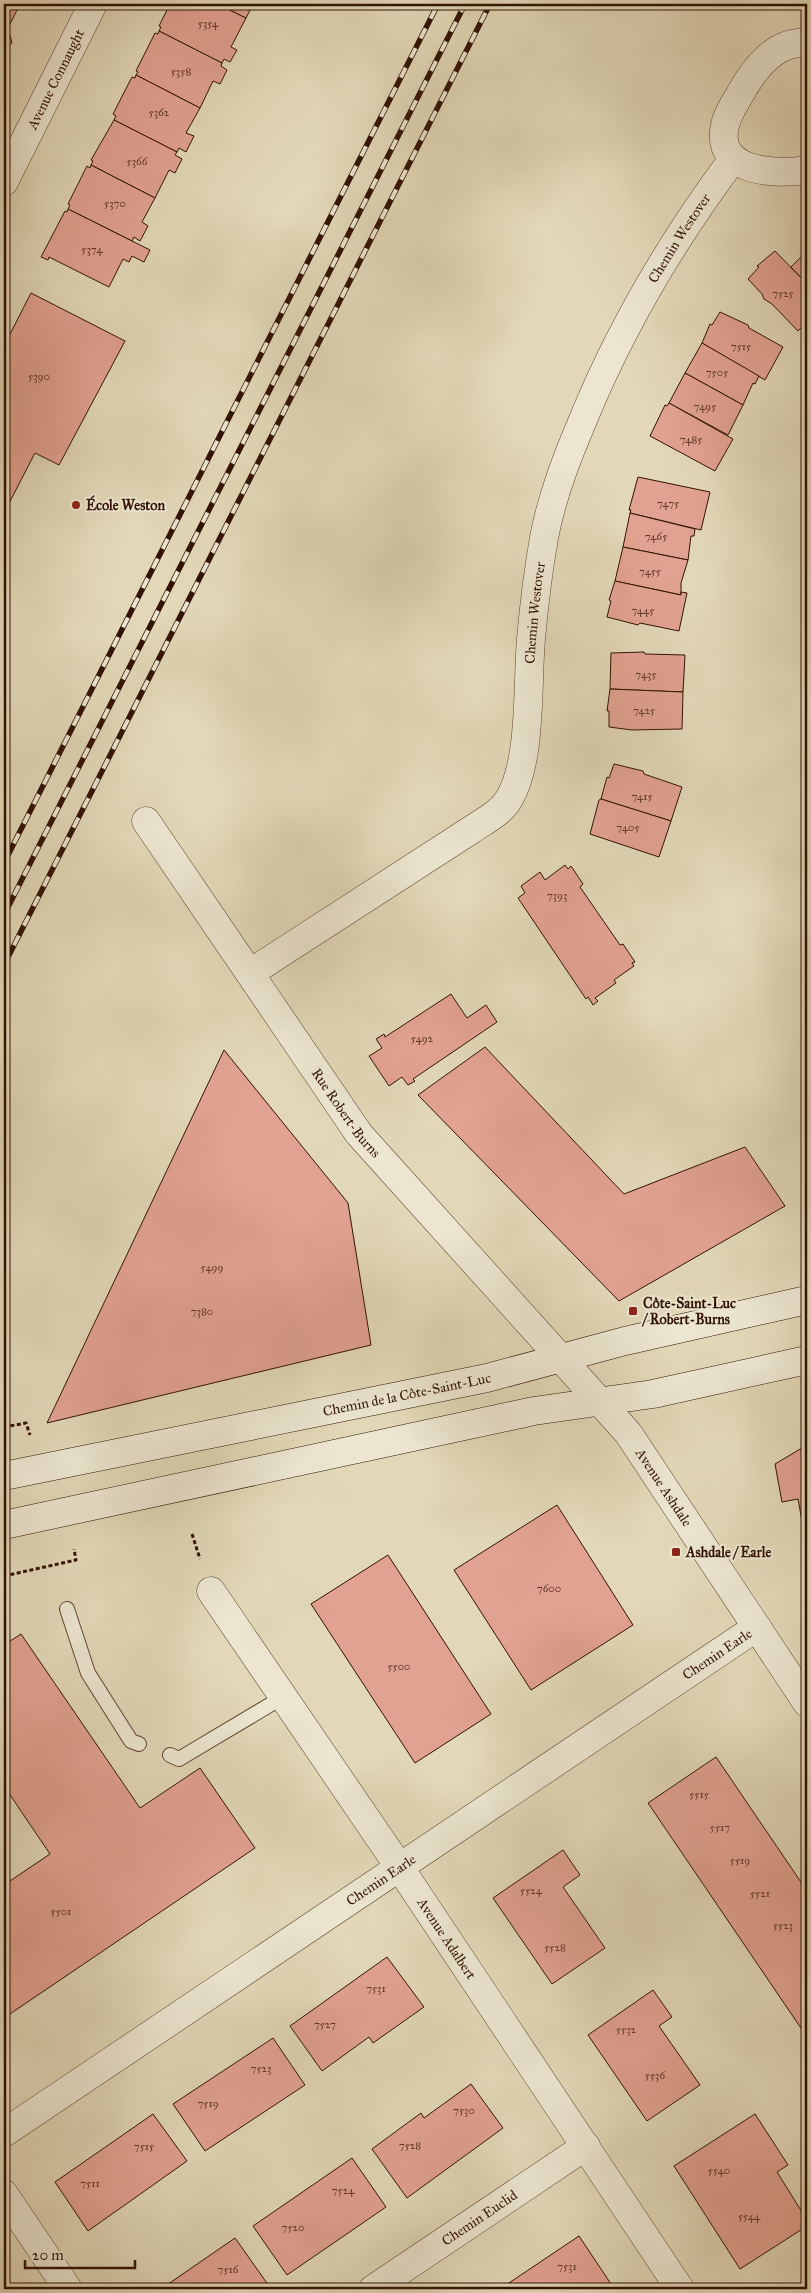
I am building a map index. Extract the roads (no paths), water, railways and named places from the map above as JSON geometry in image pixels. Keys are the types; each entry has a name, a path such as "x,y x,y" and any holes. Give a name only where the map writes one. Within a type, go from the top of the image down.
{"street":[{"name":"Avenue Connaught","path":"4,182 93,4"},
{"path":"807,43 781,47 766,58 753,73 741,92 729,113 724,130 725,144 733,159 750,167 768,172 787,173 807,170"},
{"name":"Chemin Westover","path":"250,973 471,830 496,813 509,800 520,770 526,726 532,630 545,536 570,450 606,364 636,306 733,159"},
{"name":"Rue Robert-Burns","path":"146,821 359,1134 580,1379"},
{"name":"Chemin de la Côte-Saint-Luc","path":"4,1476 487,1378 625,1341 807,1300"},
{"path":"4,1525 534,1411 654,1394 807,1360"},
{"name":"Avenue Ashdale","path":"580,1379 628,1433 807,1703"},
{"name":"Avenue Adalbert","path":"211,1590 400,1868 680,2289"},
{"name":"Chemin Earle","path":"4,2133 757,1627"},
{"name":"Chemin Euclid","path":"373,2289 586,2146"},
{"path":"4,2194 68,2289"}],"lane":[{"path":"67,1609 88,1673 131,1741 139,1744"},
{"path":"170,1755 180,1758 283,1697"}],"railway":[{"path":"4,863 438,4"},
{"path":"4,915 465,4"},
{"path":"4,965 490,4"}],"place":[{"name":"École Weston","path":"76,505"},
{"name":"Côte-Saint-Luc / Robert-Burns","path":"633,1311"},
{"name":"Ashdale / Earle","path":"676,1552"}]}
